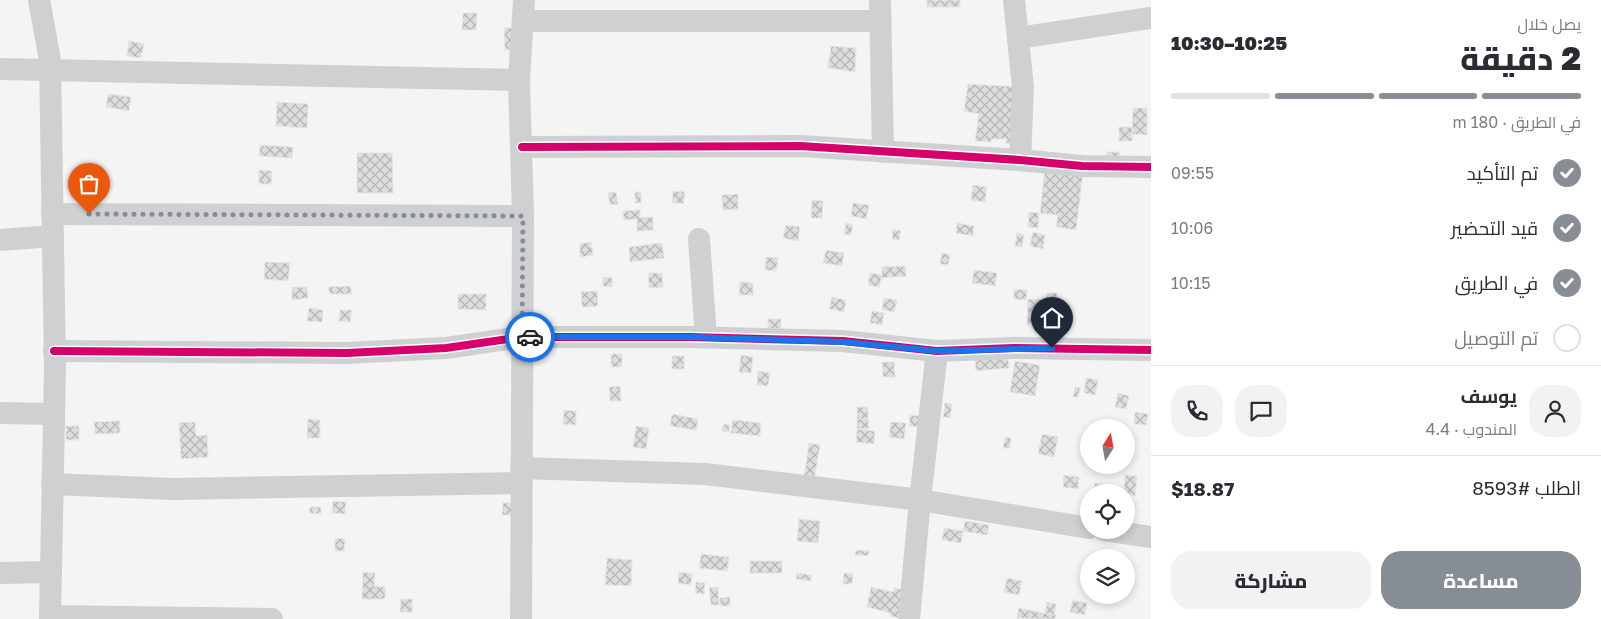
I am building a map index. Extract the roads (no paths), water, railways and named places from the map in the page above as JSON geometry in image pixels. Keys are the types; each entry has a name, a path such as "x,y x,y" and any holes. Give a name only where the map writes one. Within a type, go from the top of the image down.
{"street":[{"path":"38,0 39,13 49,49 50,70 54,351 50,617 272,619"},
{"path":"1014,0 1023,87 1020,160"},
{"path":"521,619 523,216 519,80 524,10 880,10 883,152"},
{"path":"1018,38 1151,18"},
{"path":"0,69 519,80"},
{"path":"522,147 800,146 1020,160 1082,166 1151,167"},
{"path":"0,240 52,225 523,216"},
{"path":"699,239 706,338"},
{"path":"54,351 347,353 446,348 522,337 706,338 843,342 937,351 1013,348 1151,350"},
{"path":"909,619 937,351"},
{"path":"0,413 54,414"},
{"path":"52,484 174,489 521,476 705,474 920,500 1080,527"},
{"path":"1135,535 1151,537"},
{"path":"0,573 51,572"}]}
